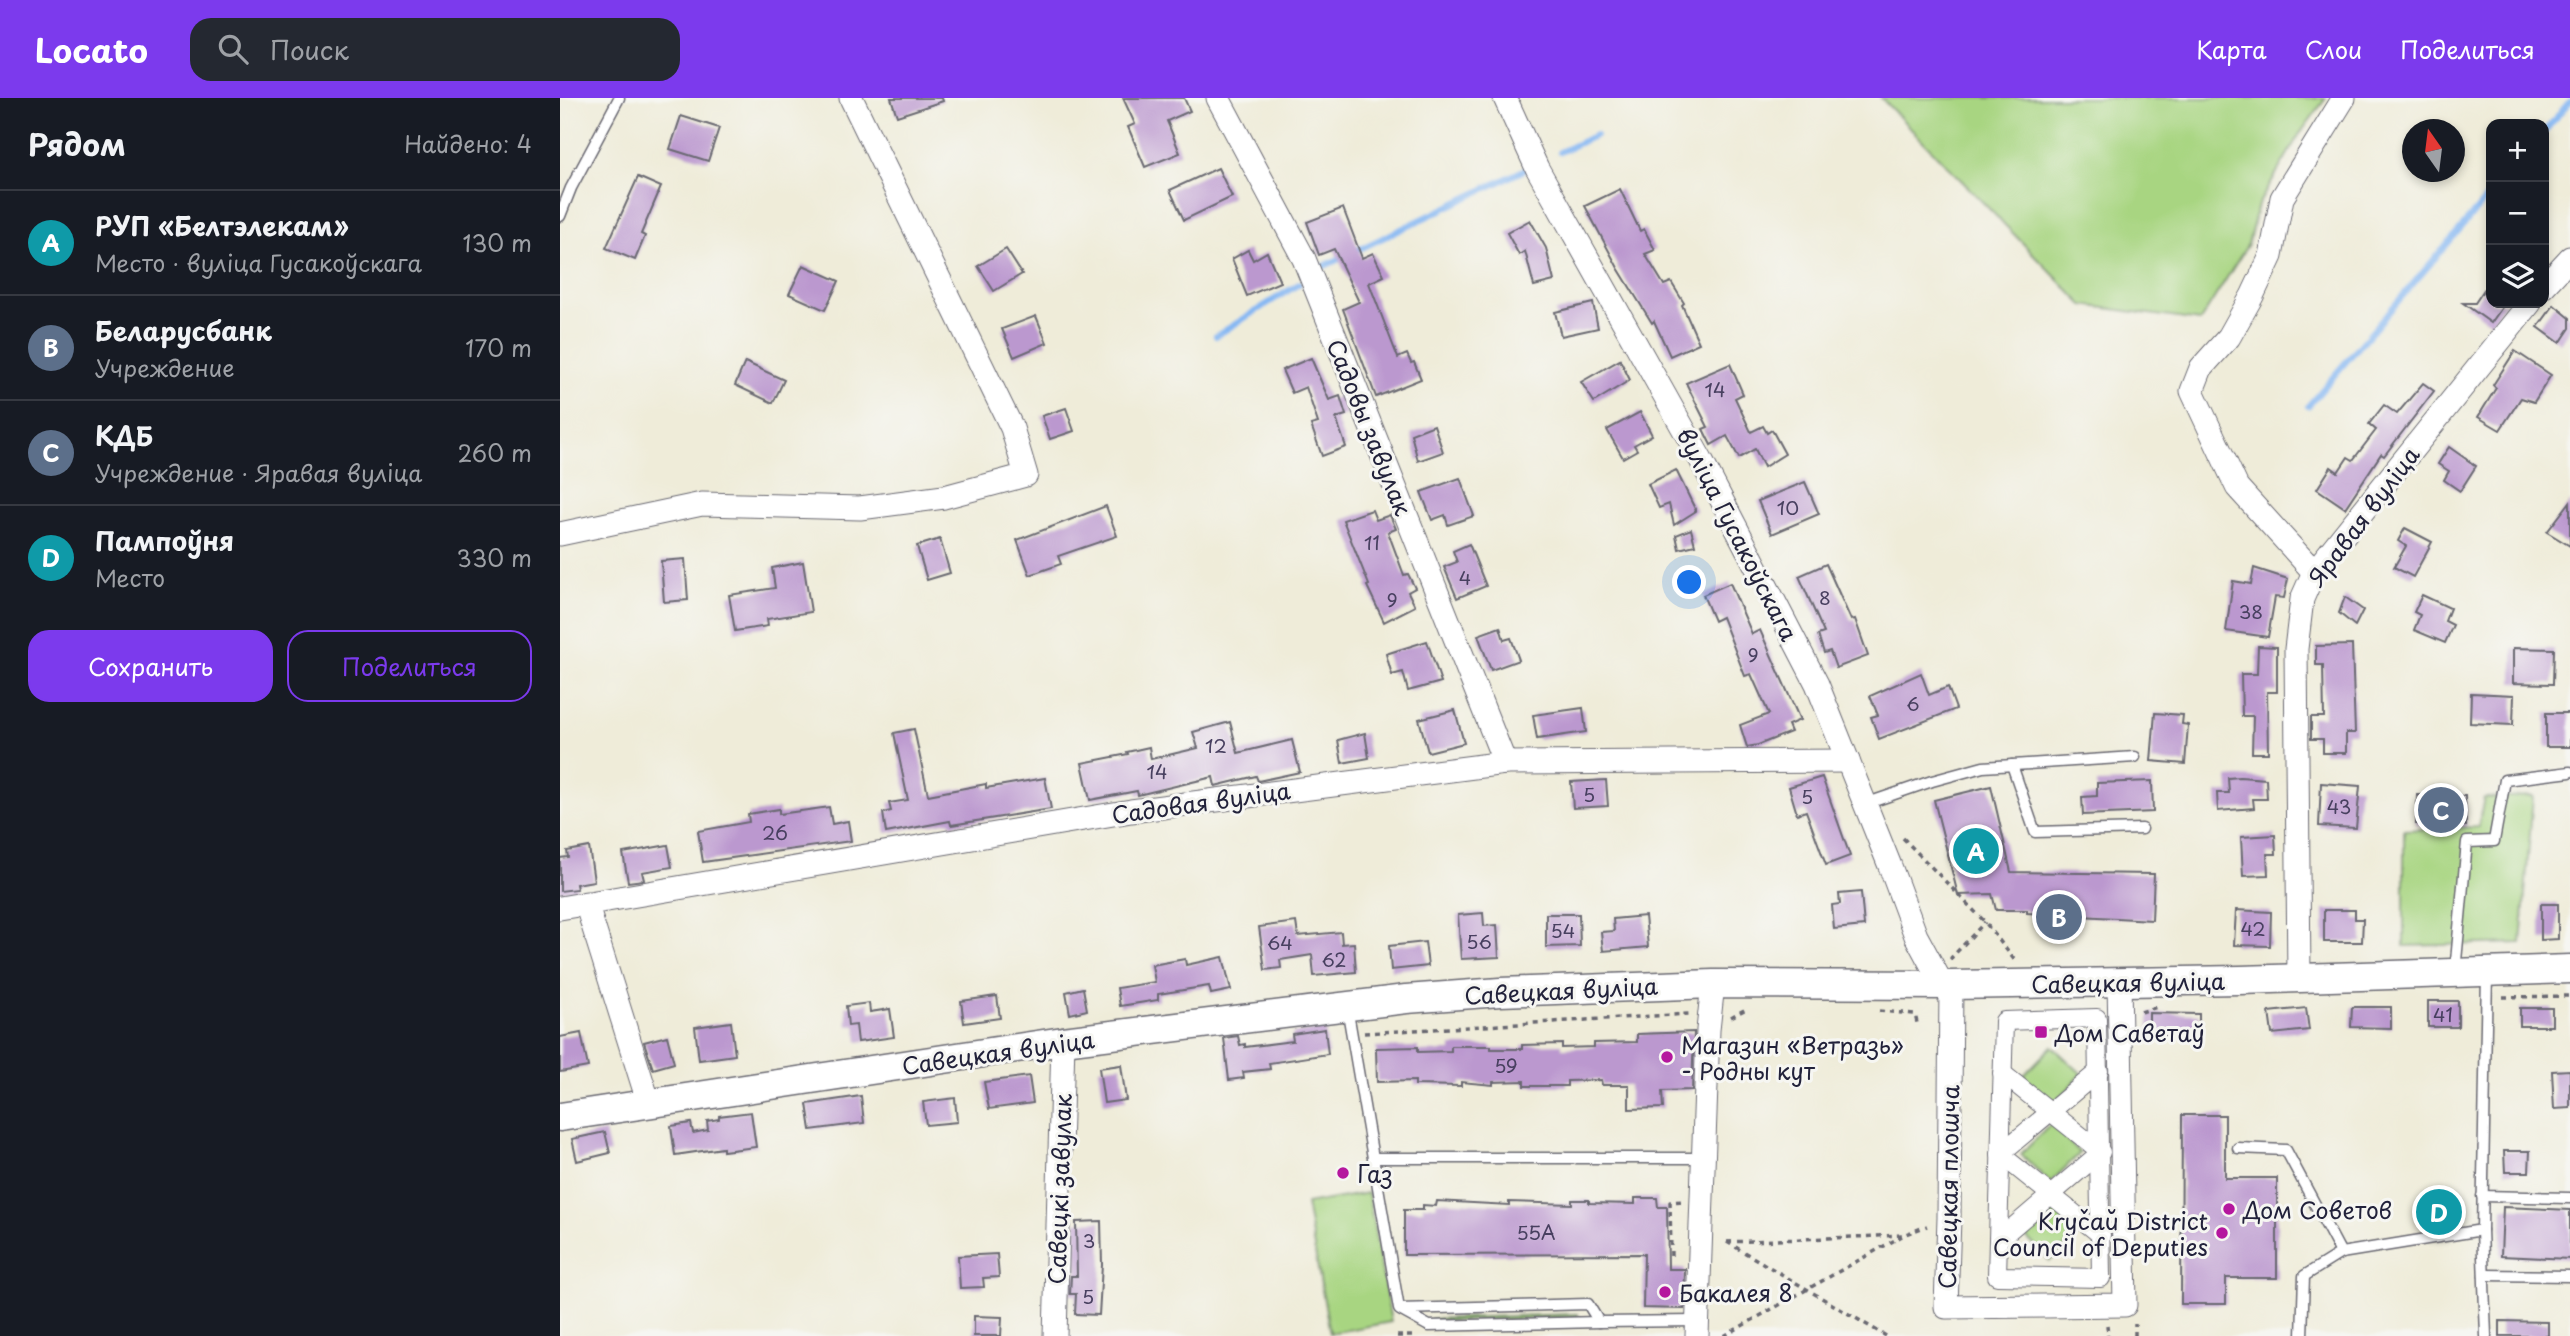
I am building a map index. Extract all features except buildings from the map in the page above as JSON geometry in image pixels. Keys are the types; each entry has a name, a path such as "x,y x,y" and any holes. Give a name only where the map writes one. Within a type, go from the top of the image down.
{"street":[{"path":"560,534 702,504 860,508 944,497 1026,475 1012,428 852,98"},
{"name":"Садовы завулак","path":"1218,98 1304,259 1505,763"},
{"name":"вуліца Гусакоўскага","path":"1505,98 1537,168 1702,460 1817,684 1916,936 1946,985"},
{"path":"2314,572 2237,487 2192,391 2201,368 2229,337 2252,296 2271,256 2282,198 2344,98"},
{"path":"2549,281 2570,258"},
{"name":"Яравая вуліца","path":"2299,977 2296,649 2302,599 2314,572 2526,308"},
{"name":"Садовая вуліца","path":"560,908 1131,811 1505,763 1848,761"},
{"path":"586,903 649,1104"},
{"name":"Савецкая вуліца","path":"560,1117 1063,1041 1347,1005 1500,992 1713,984 1946,985 2240,980 2455,972 2486,984 2570,969"},
{"name":"Савецкая плошча","path":"1946,985 1949,1218 1945,1307 2124,1305 2119,981"},
{"path":"1697,1328 1713,984"},
{"path":"2097,1018 2099,1070 2101,1278 1997,1276 2004,1021 2097,1018"},
{"name":"Савецкі завулак","path":"1055,1336 1063,1041"},
{"path":"2000,1154 2099,1070"},
{"path":"2002,1073 2101,1152"},
{"path":"1998,1240 2101,1152"},
{"path":"2000,1154 2101,1235"}],"lane":[{"path":"560,216 571,188 620,98"},
{"path":"1865,804 1983,768 2135,757"},
{"path":"2012,765 2035,832 2142,829"},
{"path":"2455,972 2467,842 2494,841 2505,780 2570,772"},
{"path":"2486,984 2482,1196 2486,1336"},
{"path":"1347,1005 1399,1309"},
{"path":"2238,1148 2286,1150 2341,1253"},
{"path":"1375,1158 1703,1158"},
{"path":"2482,1196 2570,1198"},
{"path":"2302,1336 2304,1276 2341,1253 2482,1230"},
{"path":"2484,1275 2570,1276"},
{"path":"1399,1309 1588,1304 1600,1322"},
{"path":"1399,1309 1429,1326 1600,1322 1697,1328"}],"path":[{"path":"1896,832 1984,922 2023,971"},
{"path":"2486,984 2570,996"},
{"path":"2140,1013 2166,1003"},
{"path":"1352,1034 1695,1013 1709,1030 1747,1008"},
{"path":"1868,1010 1906,1011 1915,1014 1917,1023"},
{"path":"1671,1256 1671,1202 1702,1200"},
{"path":"1724,1336 1903,1235 1949,1218"},
{"path":"1886,1336 1727,1242 1903,1235"},
{"path":"2135,1322 2135,1336"}],"green space":[{"path":"1881,98 2326,98 2299,135 2258,205 2248,244 2200,321 2083,305"},
{"path":"2533,796 2521,943 2404,946 2404,830 2478,827 2484,798"},
{"path":"2052,1046 2082,1074 2053,1105 2023,1076"},
{"path":"2051,1124 2080,1153 2050,1183 2021,1154"},
{"path":"1368,1193 1391,1322 1330,1333 1306,1204"},
{"path":"2051,1202 2080,1232 2050,1261 2020,1231"},
{"path":"1577,1314 1579,1317 1429,1322 1432,1319"}],"waterway":[{"path":"2549,126 2570,101"},
{"path":"1560,152 1596,135"},
{"path":"1316,270 1526,169"},
{"path":"2308,406 2486,199"},
{"path":"1216,336 1299,284"}],"place":[{"name":"КДБ","path":"2441,810"},
{"name":"РУП «Белтэлекам»","path":"1976,851"},
{"name":"Беларусбанк","path":"2059,917"},
{"name":"Дом Саветаў","path":"2041,1032"},
{"name":"Магазин «Ветразь» - Родны кут","path":"1667,1057"},
{"name":"Газ","path":"1343,1173"},
{"name":"Дом Советов","path":"2229,1209"},
{"name":"Пампоўня","path":"2439,1212"},
{"name":"Kryčaŭ District Council of Deputies","path":"2222,1233"},
{"name":"Бакалея 8","path":"1665,1292"}]}
